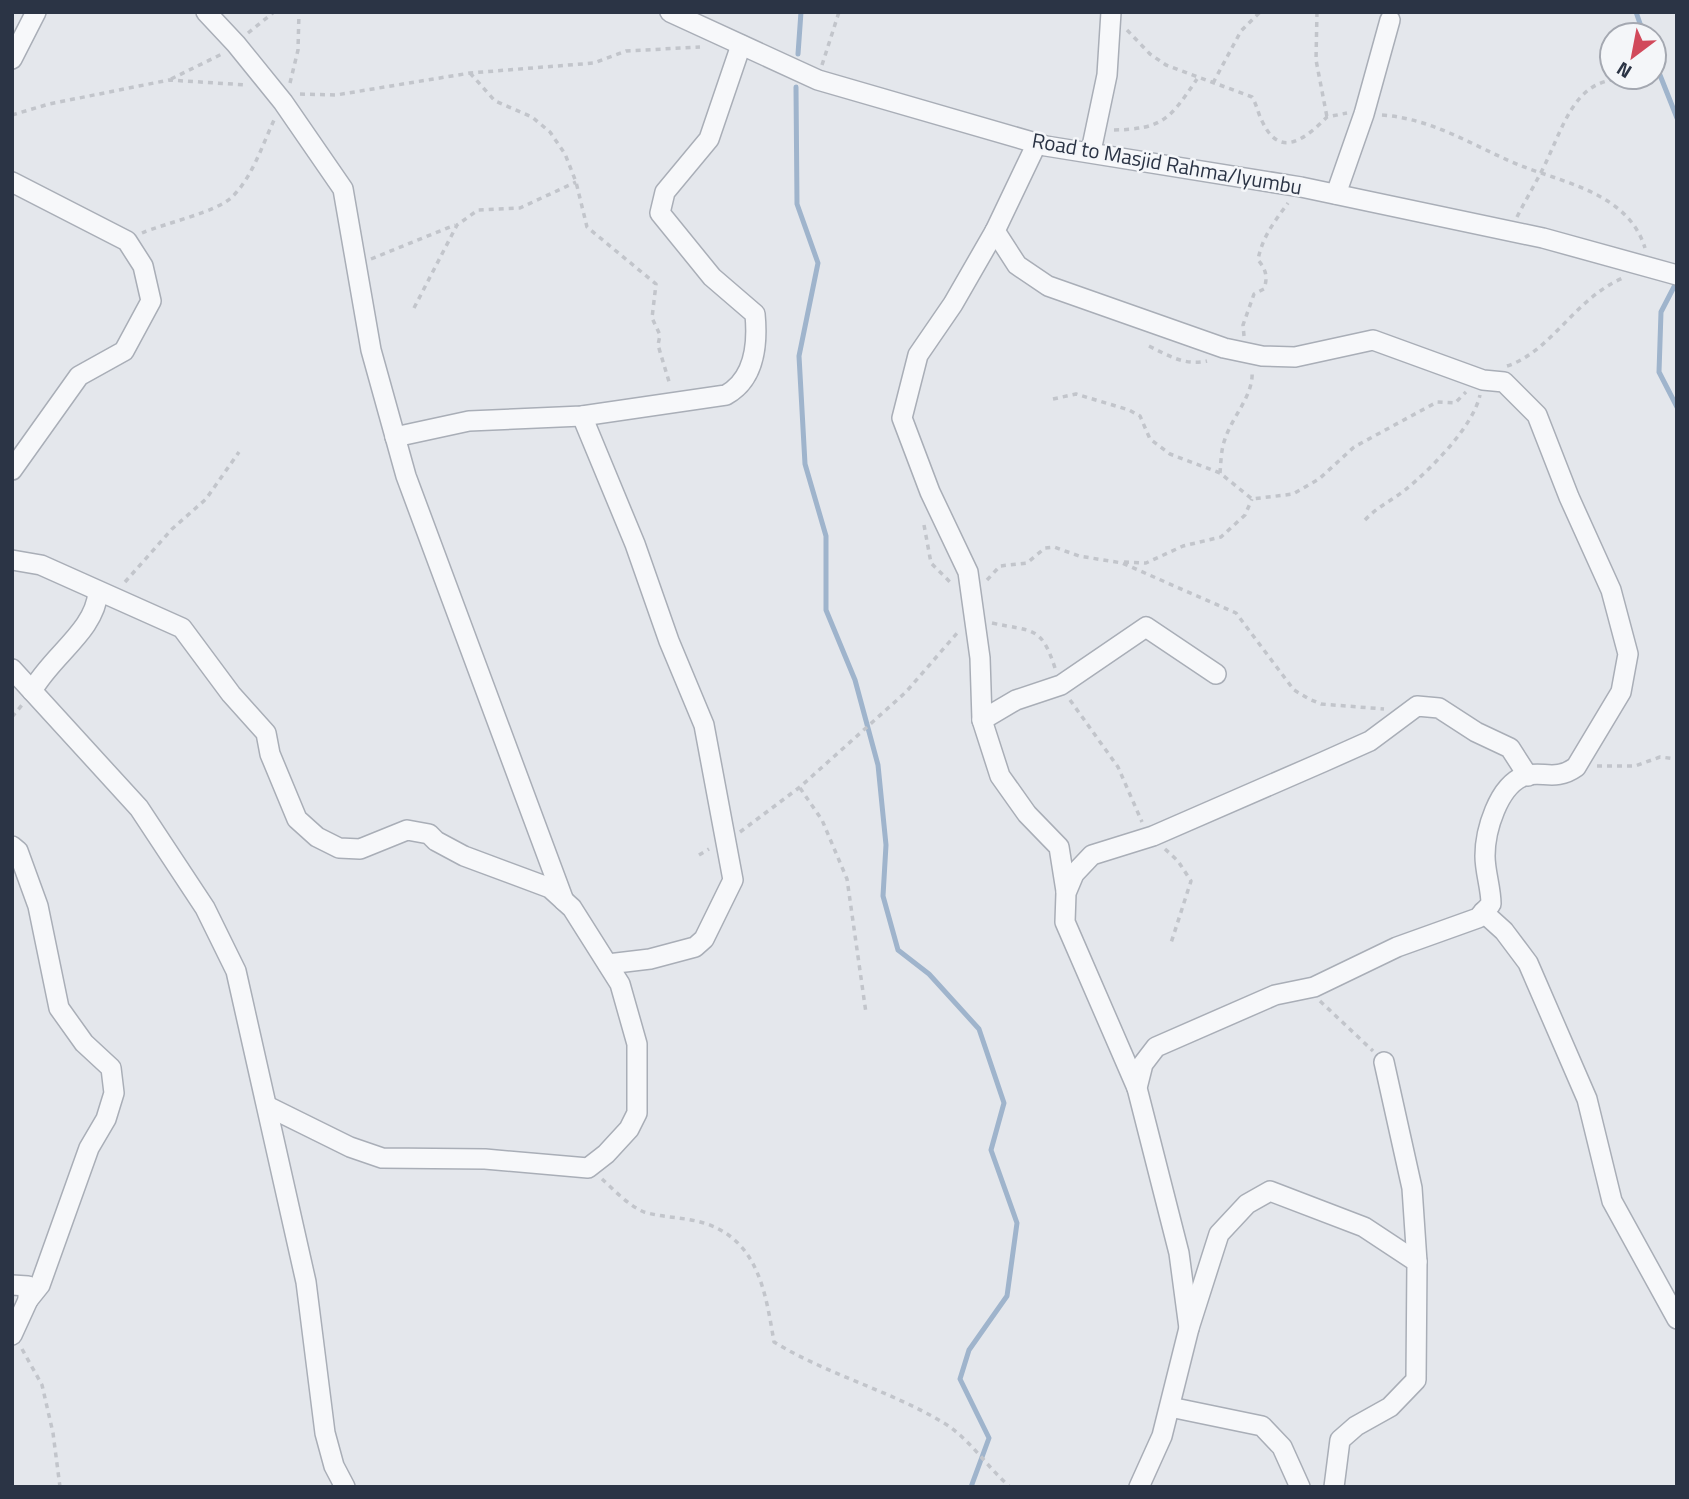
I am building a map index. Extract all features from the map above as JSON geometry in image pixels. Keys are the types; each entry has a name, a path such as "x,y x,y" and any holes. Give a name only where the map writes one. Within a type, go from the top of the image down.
{"street":[{"path":"12,59 36,12"},
{"path":"205,12 280,94 343,189 371,350 395,437 415,501 564,901"},
{"name":"Road to Masjid Rahma/Iyumbu","path":"670,12 818,80 1037,143 1094,143 1510,231 1677,275"},
{"path":"1094,143 1116,17"},
{"path":"1336,194 1364,114 1390,20"},
{"path":"395,437 469,421 582,416 726,396 738,388 750,368 758,338 755,314 712,277 660,213 665,192 709,139 741,45"},
{"path":"1037,143 995,231 953,304 918,355 902,418 930,492 968,572 980,658 982,720 1000,776 1027,814 1059,847 1076,855 1092,855 1153,836 1370,741 1404,713 1417,706 1439,708 1476,733 1510,748 1528,776"},
{"path":"12,182 127,241 143,266 151,301 124,351 79,376 12,470"},
{"path":"995,231 1017,265 1048,286 1224,348 1294,356 1373,340 1483,380 1504,382 1537,415 1569,497 1611,590 1628,654 1621,692 1576,767 1565,775 1528,776 1508,786 1492,820 1485,856 1491,904 1478,918 1397,947 1314,987 1275,995 1156,1047 1143,1064 1137,1088"},
{"path":"582,416 635,544 669,641 704,725 733,880 704,939 695,947 678,953 608,964"},
{"path":"12,560 41,565 182,628 231,694 266,733 270,754 297,819 317,837 339,848 360,849 407,830 429,834 436,841 464,856 550,888 564,901 620,984 638,1044 637,1114 629,1129 606,1154 588,1168 485,1159 382,1158 350,1147 267,1106"},
{"path":"32,691 44,669 90,620 101,593"},
{"path":"982,720 1016,700 1061,685 1146,627 1216,674"},
{"path":"12,669 139,808 205,908 236,971 306,1282 324,1433 334,1466 345,1487"},
{"path":"12,846 18,851 38,906 60,1008 83,1043 111,1068 114,1093 106,1119 89,1148 40,1285 28,1300"},
{"path":"1059,847 1066,893 1065,922 1137,1088 1179,1254 1189,1328"},
{"path":"1066,893 1074,874 1092,855"},
{"path":"1483,912 1504,931 1528,963 1587,1099 1612,1201 1677,1319"},
{"path":"1334,1487 1340,1440 1356,1426 1390,1407 1416,1380 1417,1262 1412,1188 1384,1062"},
{"path":"1139,1487 1162,1436 1189,1328 1219,1234 1247,1204 1270,1191 1364,1227 1417,1262"},
{"path":"12,1285 28,1286 28,1300 17,1340"},
{"path":"1170,1407 1262,1426 1282,1447 1300,1487"}],"path":[{"path":"127,241 157,226 211,210 231,198 249,173 298,50 299,12"},
{"path":"818,80 839,12"},
{"path":"1213,83 1241,31 1260,12"},
{"path":"1317,12 1317,60 1327,117"},
{"path":"1053,399 1076,394 1129,410 1140,416 1150,439 1170,454 1220,473 1252,499 1293,494 1319,479 1354,447 1437,402 1455,403 1495,370 1513,364 1547,340 1590,295 1651,266 1643,241 1611,204 1587,189 1541,173 1434,125 1405,117 1364,114 1327,117 1310,135 1300,140 1278,141 1270,135 1252,97 1197,79 1150,54 1116,17"},
{"path":"12,115 49,104 169,80 280,94 336,95 470,73 594,62 626,51 702,47"},
{"path":"470,73 502,106 532,117 550,132 565,154 576,182 587,227 656,284 652,318 660,335 658,345 674,393"},
{"path":"1094,143 1156,126 1176,110 1197,79"},
{"path":"1510,231 1541,173 1561,124 1578,99 1598,85"},
{"path":"357,265 457,225 478,210 520,208 576,182"},
{"path":"1220,473 1224,441 1240,405 1253,387 1243,326 1254,294 1264,289 1266,280 1265,267 1258,260 1260,248 1266,233 1301,187"},
{"path":"414,307 457,225"},
{"path":"1365,520 1375,508 1415,482 1465,427 1478,405 1483,380"},
{"path":"101,593 124,583 172,528 206,499 240,452"},
{"path":"698,855 757,823 906,692 945,650 973,611 995,569 1027,563 1045,548 1054,547 1079,556 1122,563 1146,563 1183,546 1221,537 1245,514 1252,499"},
{"path":"924,523 931,563 973,611 990,623 1037,633 1048,646 1061,685 1118,767 1134,810 1153,836 1178,861 1191,881 1171,943"},
{"path":"1122,563 1236,613 1294,690 1309,699 1321,704 1404,713"},
{"path":"1576,767 1635,766 1660,757 1677,759"},
{"path":"800,787 822,820 847,879 866,1013"},
{"path":"1304,987 1384,1062"},
{"path":"588,1168 643,1211 709,1224 734,1237 755,1265 766,1297 774,1342 804,1360 885,1391 944,1424 966,1439 1010,1487"},
{"path":"17,1340 42,1385 53,1433 60,1487"}],"waterway":[{"path":"798,54 801,12"},
{"path":"1636,12 1639,21"},
{"path":"796,87 797,204 818,263 799,356 805,464 826,536 826,610 855,680 878,765 886,845 883,896 898,950 929,974 979,1029 1004,1103 991,1150 1017,1223 1007,1296 969,1350 960,1379 989,1438 971,1487"},
{"path":"1666,91 1677,118"},
{"path":"1677,281 1661,312 1659,372 1677,407"}]}
